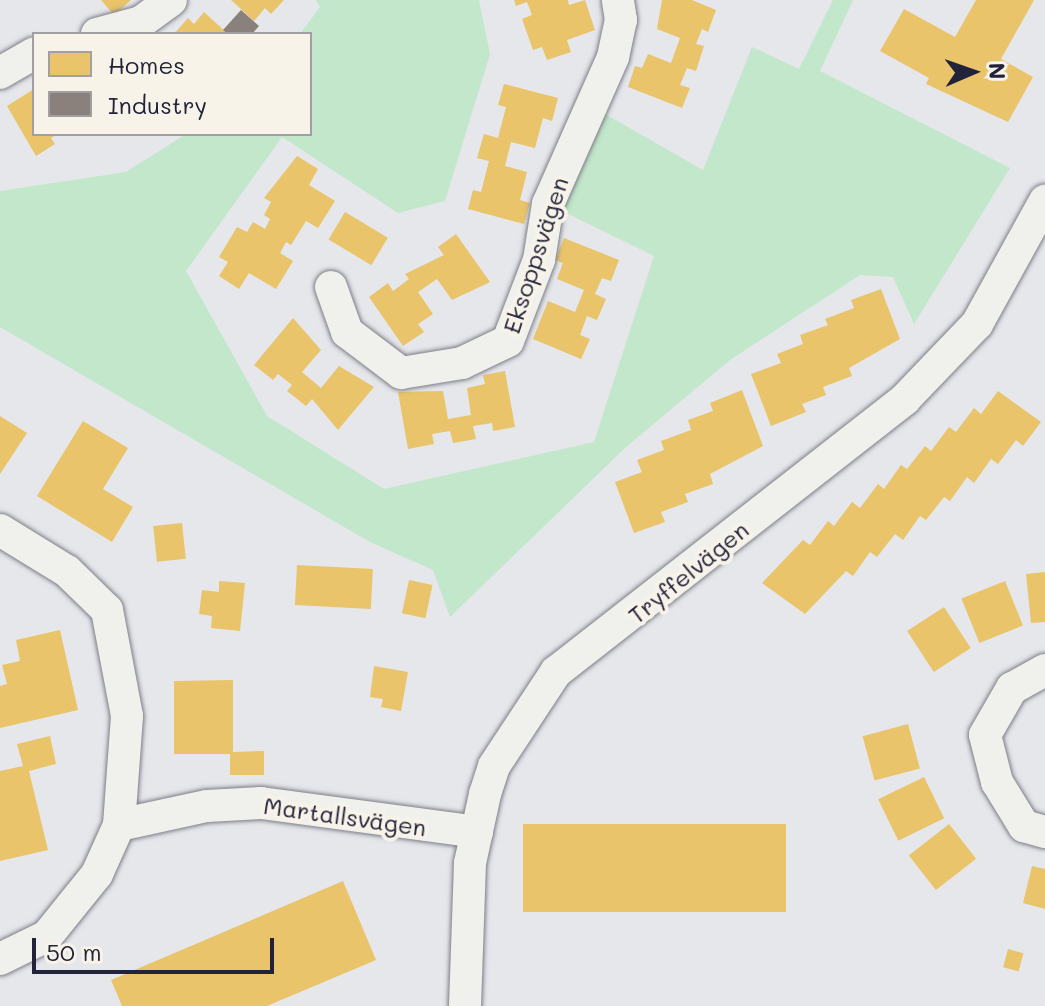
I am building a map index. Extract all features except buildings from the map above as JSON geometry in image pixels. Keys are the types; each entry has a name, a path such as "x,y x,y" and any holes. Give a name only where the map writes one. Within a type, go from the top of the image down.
{"street":[{"path":"104,32 141,22 171,0"},
{"name":"Eksoppsvägen","path":"331,287 347,332 401,373 462,363 508,341 539,260 548,204 613,57 621,20 618,0"},
{"path":"0,73 32,54"},
{"name":"Tryffelvägen","path":"465,1006 470,863 494,766 556,672 905,399 977,324 1045,201"},
{"path":"0,530 67,571 107,610 127,716 119,825 97,874 47,936 0,959"},
{"path":"1034,829 997,782 985,735 1012,688 1045,670"},
{"name":"Martallsvägen","path":"119,825 207,806 261,803 477,832"}],"green space":[{"path":"316,0 479,0 490,54 445,201 398,213 282,137 186,271 267,416 384,489 594,442 654,256 548,204 591,106 703,170 752,47 799,69 833,0 853,0 820,71 1010,168 914,324 893,277 860,275 730,360 626,447 450,617 433,570 370,542 0,327 0,191 126,172 183,136 312,136 312,32 301,32 320,7"}]}
